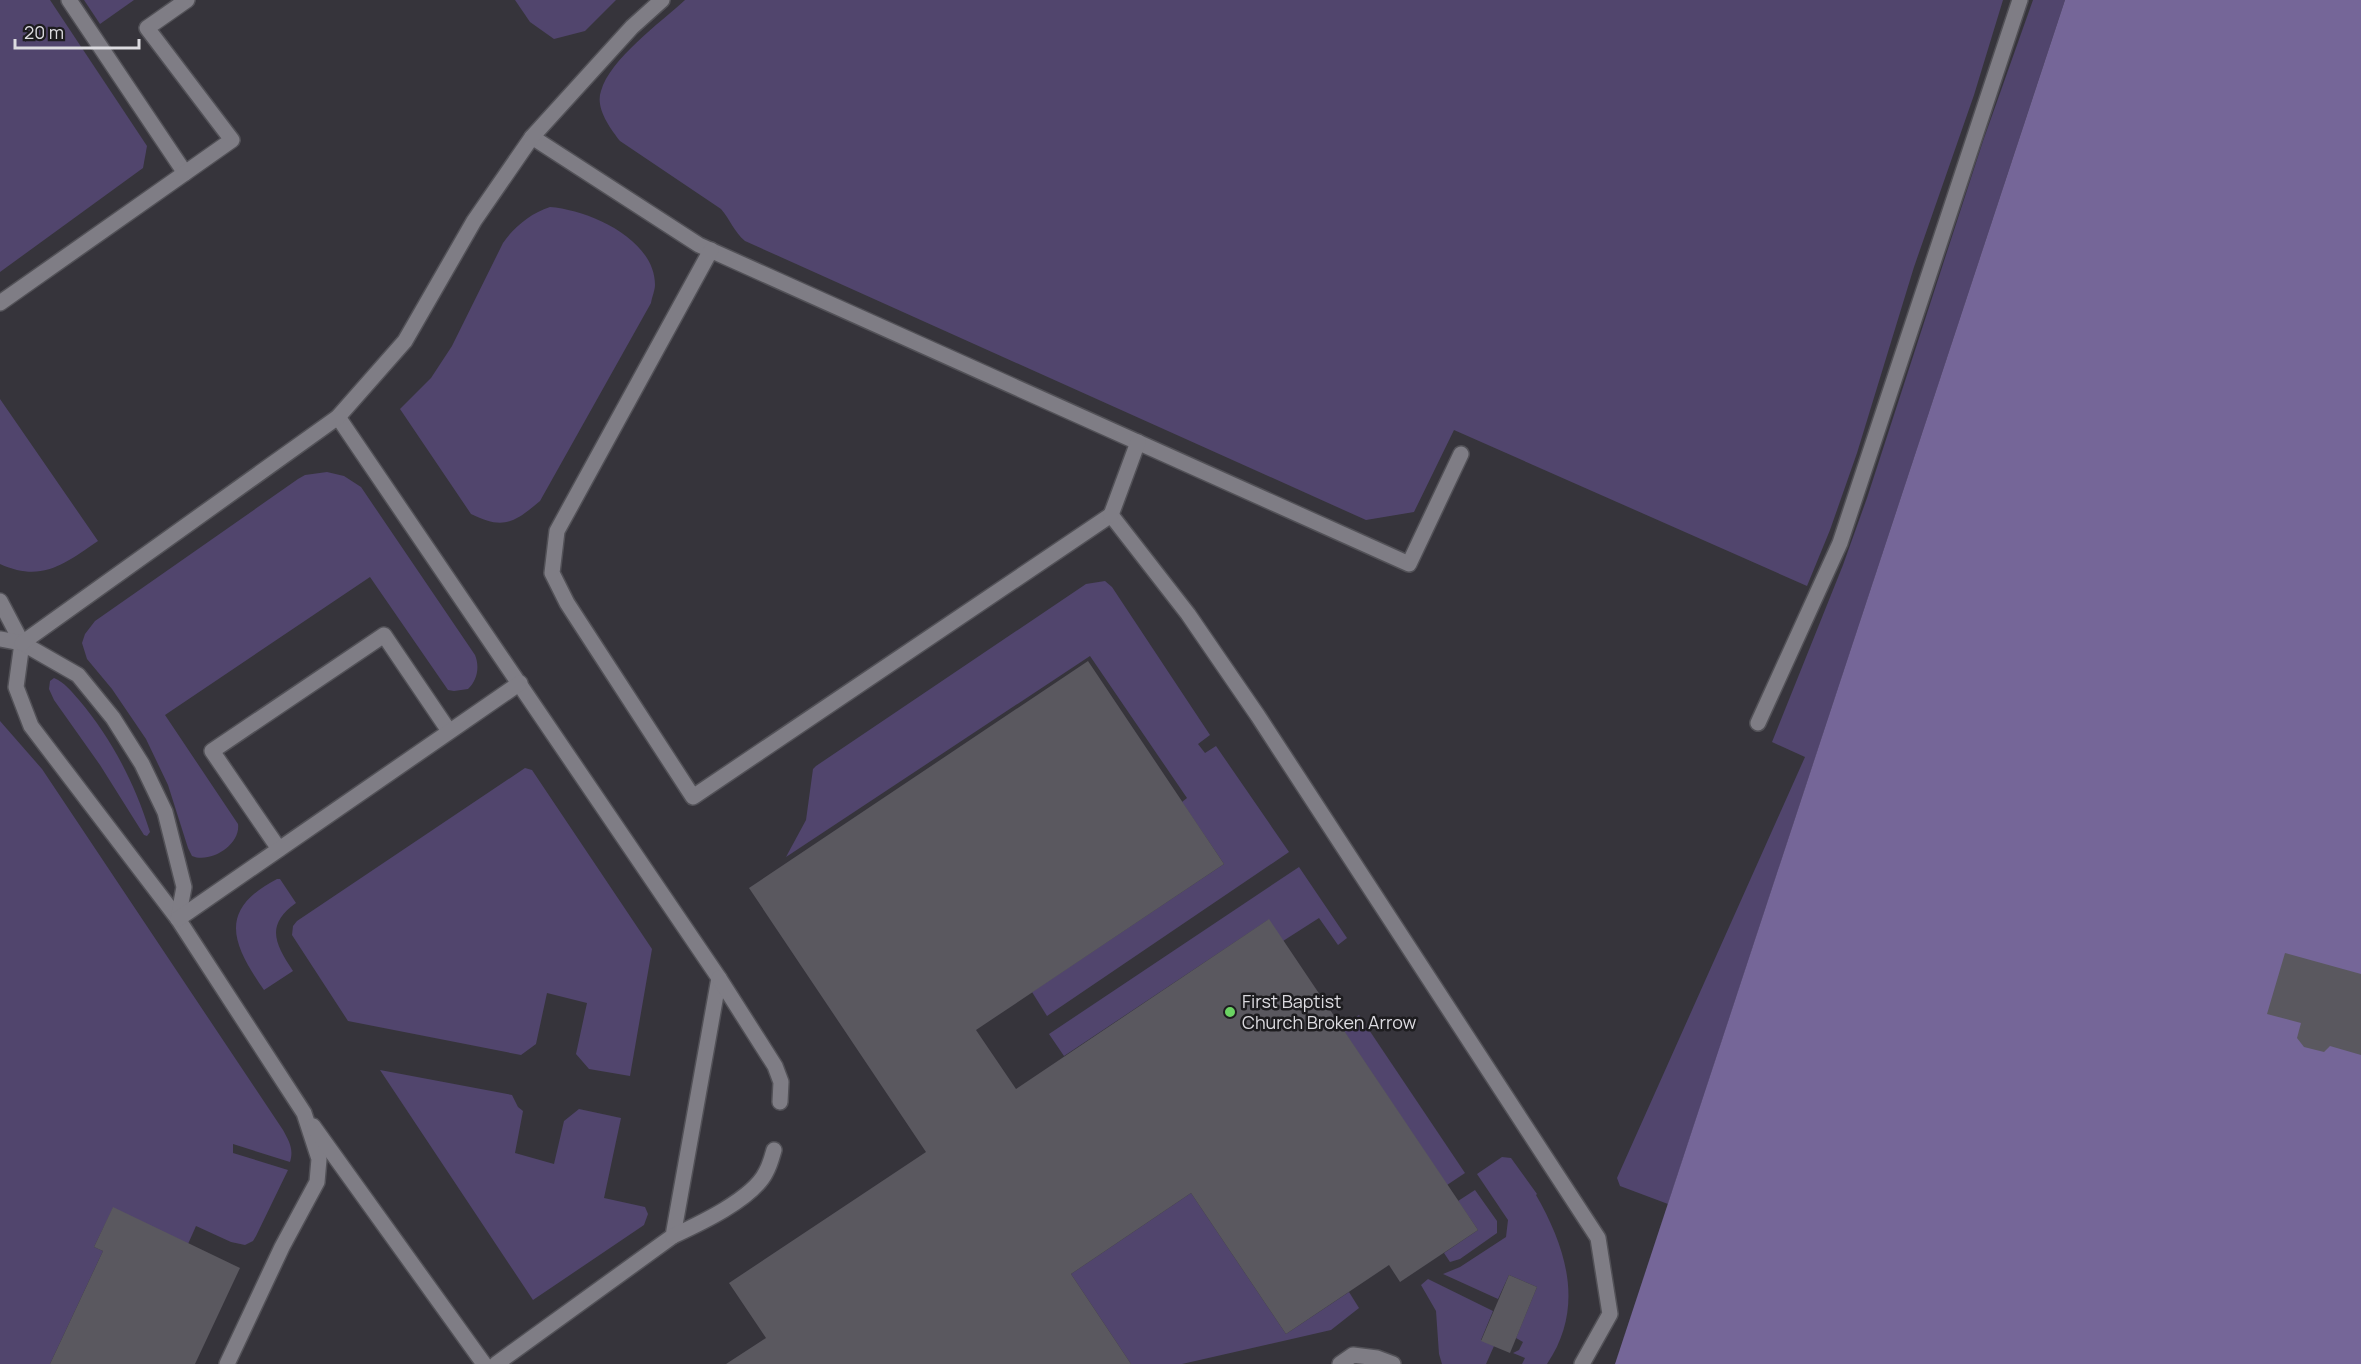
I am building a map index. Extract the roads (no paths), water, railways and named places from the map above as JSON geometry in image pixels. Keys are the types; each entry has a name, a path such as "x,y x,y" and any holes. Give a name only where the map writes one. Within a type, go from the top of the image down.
{"lane":[{"path":"69,0 185,173"},
{"path":"0,303 232,140 147,28 187,0"},
{"path":"22,643 338,417 405,341 474,221 532,137 632,27 662,0"},
{"path":"1758,723 1840,543 2020,0"},
{"path":"532,137 699,245 1409,564 1461,454"},
{"path":"711,250 557,531 552,573 567,603 693,797 1111,515 1138,442"},
{"path":"338,417 719,978 775,1066 781,1082 780,1102"},
{"path":"1111,515 1188,614 1258,716 1598,1238 1610,1314 1582,1364"},
{"path":"0,601 22,643 16,687 31,726 178,919 304,1113 484,1364"},
{"path":"279,849 212,751 384,635 449,731"},
{"path":"0,639 22,643 78,675 113,718 142,764 165,812 184,886 178,919"},
{"path":"178,919 520,683"},
{"path":"673,1236 719,978"},
{"path":"227,1364 282,1247 317,1182 319,1159 304,1113"},
{"path":"496,1364 673,1236 710,1219 755,1186 766,1174 774,1150"},
{"path":"1340,1364 1353,1355 1393,1364"}],"place":[{"name":"First Baptist Church Broken Arrow","path":"1230,1012"}]}
